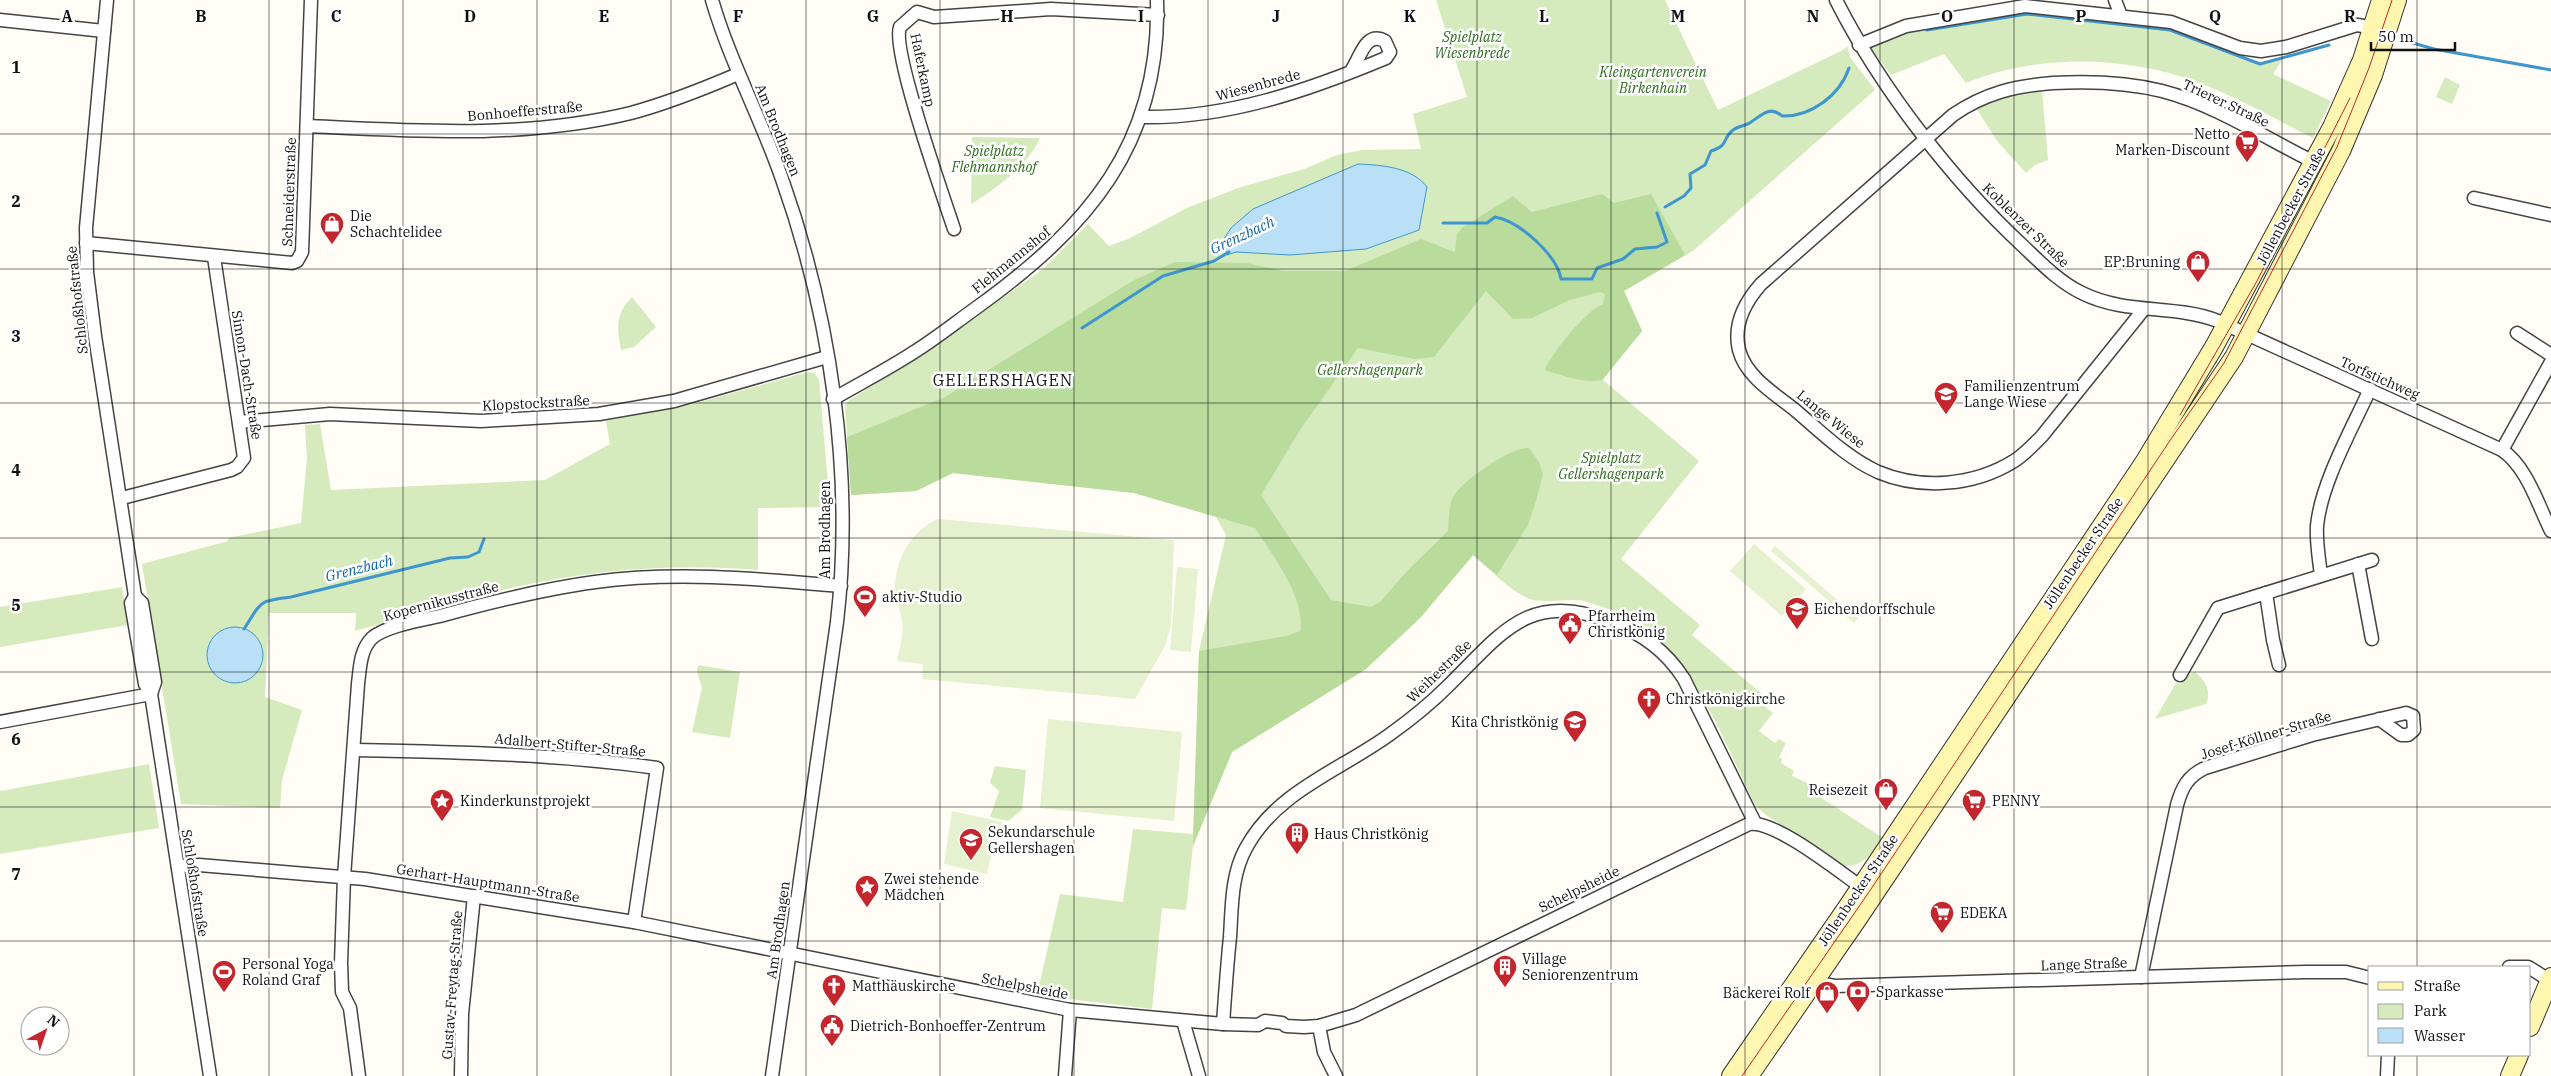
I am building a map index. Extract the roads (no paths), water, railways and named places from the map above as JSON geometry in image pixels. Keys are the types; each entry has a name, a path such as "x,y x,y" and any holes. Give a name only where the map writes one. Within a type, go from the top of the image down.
{"main road":[{"name":"Jöllenbecker Straße","path":"1749,1076 1810,976 1867,891 2222,375 2246,334 2341,151 2373,75 2382,0"},
{"name":"Jöllenbecker Straße","path":"1867,891 2145,461 2228,325 2314,162 2358,69 2397,0"},
{"name":"Jöllenbecker Straße","path":"1731,1076 1810,976"},
{"path":"2531,1025 2550,978"},
{"path":"2510,1076 2520,1056"}],"street":[{"name":"Schloßhofstraße","path":"107,0 86,243 95,336 122,498 135,596 142,603 155,682 151,694 210,1076"},
{"name":"Schneiderstraße","path":"86,243 214,257 292,263 300,257 311,0"},
{"name":"Am Brodhagen","path":"712,0 738,74 766,135 799,229 815,290 827,357 841,490 841,586 772,1076"},
{"name":"Flehmannshof","path":"832,399 913,353 991,298 1048,253 1094,204 1123,154 1140,117 1154,63 1158,15 1157,0"},
{"name":"Koblenzer Straße","path":"1836,0 1859,45 1927,139 1989,214 2051,272 2080,292 2115,306 2203,317 2228,325"},
{"path":"2115,0 2121,16"},
{"path":"1859,45 1906,26 2025,6 2171,22 2240,48 2261,51 2286,47 2357,25 2380,28"},
{"name":"Haferkamp","path":"954,230 911,92 899,38 900,27 917,12 934,17 1051,9 1158,15"},
{"path":"0,20 104,31"},
{"name":"Wiesenbrede","path":"1140,117 1178,117 1239,108 1300,90 1351,71"},
{"name":"Bonhoefferstraße","path":"307,126 472,132 558,126 631,112 682,98 738,74"},
{"name":"Trierer Straße","path":"1927,139 1974,101 1994,93 2038,84 2105,82 2163,91 2193,102 2314,162"},
{"name":"Lange Wiese","path":"1927,139 1761,284 1748,299 1741,314 1738,334 1739,350 1754,376 1842,449 1878,472 1912,481 1951,483 1972,478 2006,465 2014,461 2042,436 2144,309"},
{"path":"2474,198 2551,215"},
{"name":"Simon-Dach-Straße","path":"122,498 238,467 242,463 244,452 214,257"},
{"name":"Torfstichweg","path":"2228,325 2502,450 2511,457 2524,476 2551,531"},
{"path":"2517,332 2551,355"},
{"name":"Klopstockstraße","path":"239,422 330,414 480,421 599,414 674,401 827,357"},
{"path":"2502,450 2551,362"},
{"path":"2321,575 2316,540 2319,515 2325,491 2370,389"},
{"path":"2180,675 2218,608 2372,560"},
{"path":"2358,564 2372,639"},
{"name":"Kopernikusstraße","path":"359,1076 350,1008 342,992 344,877 361,659 367,645 373,638 392,629 483,604 596,582 719,576 841,586"},
{"path":"2266,593 2279,665"},
{"name":"Weihestraße","path":"1223,1024 1234,886 1241,859 1254,836 1273,813 1296,793 1393,732 1446,688 1493,638 1527,618 1557,610 1590,614 1642,636 1667,656 1692,694 1756,823"},
{"path":"0,722 151,694"},
{"name":"Josef-Köllner-Straße","path":"2142,977 2177,805 2183,787 2192,775 2205,768 2308,736 2379,720"},
{"name":"Adalbert-Stifter-Straße","path":"355,750 476,752 592,760 657,768 634,922"},
{"path":"1756,823 1782,833 1867,891"},
{"name":"Schelpsheide","path":"790,954 1070,1010 1183,1021 1258,1025 1264,1029 1282,1030 1286,1026 1319,1026 1356,1015 1723,835 1756,823"},
{"name":"Gerhart-Hauptmann-Straße","path":"178,866 199,865 344,877 634,922 790,954"},
{"name":"Gustav-Freytag-Straße","path":"461,1076 462,1014 474,896"},
{"path":"2531,969 2550,978"},
{"name":"Lange Straße","path":"1810,976 1828,986 2346,972 2368,978"},
{"path":"1065,1076 1070,1010"},
{"path":"1183,1021 1200,1076"},
{"path":"1319,1026 1324,1052 1336,1076"},
{"path":"2387,1076 2388,1056"}],"water":[{"path":"1358,164 1395,168 1421,180 1427,187 1419,230 1366,249 1290,255 1236,252 1227,255 1223,240 1231,228 1253,209"},
{"path":"235,627 250,632 258,640 263,655 258,670 250,678 235,683 220,678 212,670 207,655 212,640 220,632"}],"waterway":[{"name":"Grenzbach","path":"1927,30 2027,14 2170,30 2260,64 2329,45"},
{"name":"Grenzbach","path":"2406,41 2434,49 2551,70"},
{"name":"Grenzbach","path":"1665,207 1684,196 1691,188 1690,174 1705,165 1711,151 1721,146 1733,130 1749,123 1766,112 1774,111 1782,116 1803,113 1814,108 1839,87 1849,68"},
{"name":"Grenzbach","path":"1443,223 1487,223 1495,217 1505,220 1525,232 1545,250 1558,270 1561,279 1592,279 1597,268 1623,259 1635,249 1657,247 1667,242 1657,213"},
{"name":"Grenzbach","path":"1082,328 1163,276 1214,261 1229,252"},
{"name":"Grenzbach","path":"244,629 258,608 266,602 450,558 468,557 479,552 484,539"}],"tram line":[{"path":"1742,1076 1869,892 2171,439 2224,363 2337,147 2369,68 2392,0"},
{"path":"2180,415 2257,281 2350,98"}],"place":[{"name":"Netto Marken-Discount","path":"2247,163"},
{"name":"Die Schachtelidee","path":"332,245"},
{"name":"EP:Bruning","path":"2198,283"},
{"name":"Familienzentrum Lange Wiese","path":"1946,415"},
{"name":"aktiv-Studio","path":"865,618"},
{"name":"Eichendorffschule","path":"1797,630"},
{"name":"Pfarrheim Christkönig","path":"1570,645"},
{"name":"Christkönigkirche","path":"1649,720"},
{"name":"Kita Christkönig","path":"1575,743"},
{"name":"Reisezeit","path":"1886,811"},
{"name":"Kinderkunstprojekt","path":"442,822"},
{"name":"PENNY","path":"1974,822"},
{"name":"Haus Christkönig","path":"1297,855"},
{"name":"Sekundarschule Gellershagen","path":"971,861"},
{"name":"Zwei stehende Mädchen","path":"867,908"},
{"name":"EDEKA","path":"1942,934"},
{"name":"Village Seniorenzentrum","path":"1505,988"},
{"name":"Personal Yoga Roland Graf","path":"224,993"},
{"name":"Matthäuskirche","path":"834,1007"},
{"name":"Sparkasse","path":"1858,1013"},
{"name":"Bäckerei Rolf","path":"1827,1014"},
{"name":"Dietrich-Bonhoeffer-Zentrum","path":"832,1047"}],"district":[{"name":"GELLERSHAGEN","path":"1003,380"}],"park label":[{"name":"Spielplatz Wiesenbrede","path":"1472,46"},
{"name":"Kleingartenverein Birkenhain","path":"1653,80"},
{"name":"Spielplatz Flehmannshof","path":"994,160"},
{"name":"Gellershagenpark","path":"1370,370"},
{"name":"Spielplatz Gellershagenpark","path":"1611,466"}]}
